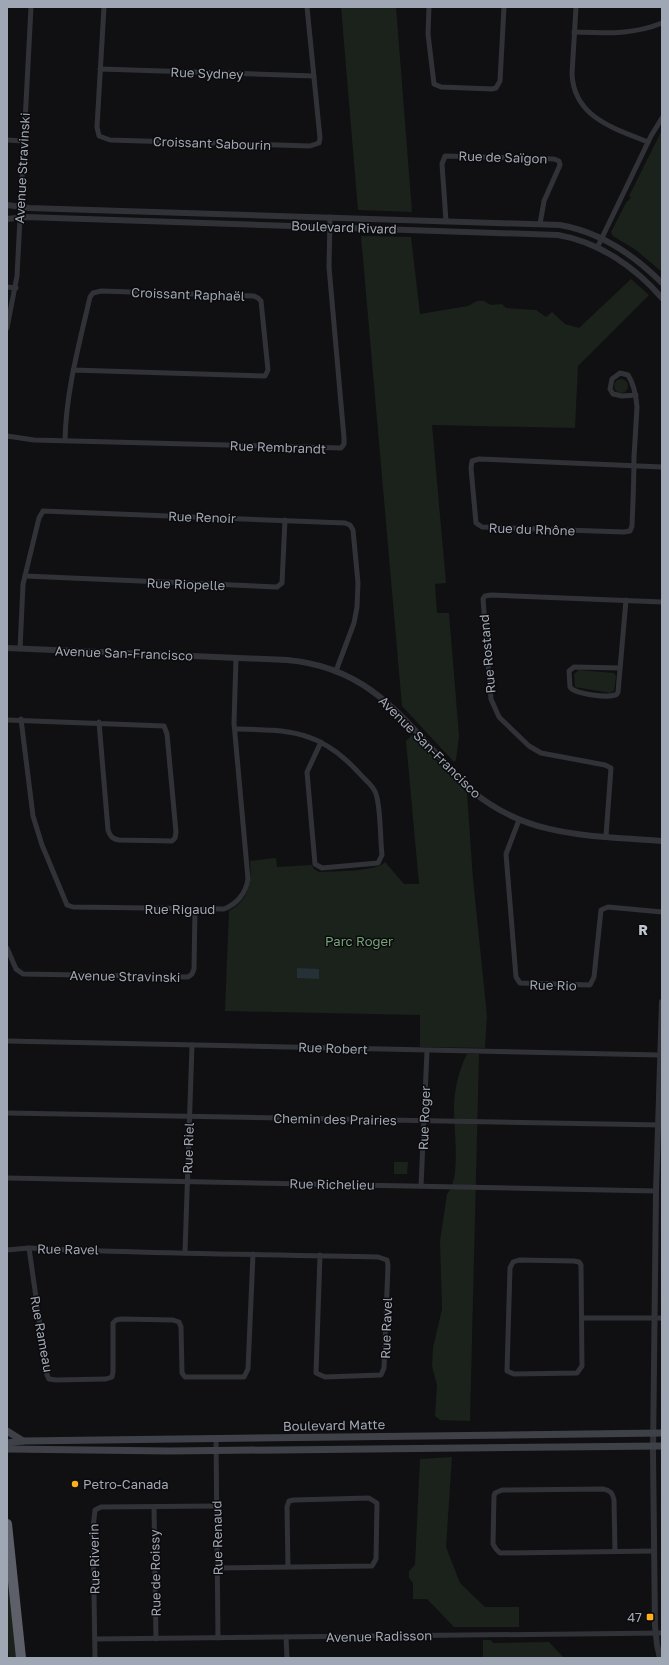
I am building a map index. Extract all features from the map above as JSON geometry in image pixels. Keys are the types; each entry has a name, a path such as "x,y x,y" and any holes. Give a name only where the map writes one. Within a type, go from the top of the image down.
{"highway":[{"path":"7,1524 21,1658"}],"main road":[{"path":"7,1431 23,1441"},
{"name":"Boulevard Matte","path":"7,1443 23,1441 662,1433"},
{"name":"Boulevard Matte","path":"7,1449 216,1451 662,1446"}],"street":[{"name":"Avenue Stravinski","path":"7,328 16,288 31,7"},
{"name":"Croissant Sabourin","path":"104,7 96,131 102,138 310,146 319,143 320,138 307,7"},
{"path":"429,7 428,34 434,84 441,87 492,89 496,88 500,81 504,7"},
{"path":"576,7 572,80 579,102 592,116 648,142"},
{"path":"574,32 625,34 650,28 662,23"},
{"name":"Rue Sydney","path":"100,69 314,76"},
{"path":"597,248 648,142 662,118"},
{"path":"7,140 23,141"},
{"name":"Rue de Saïgon","path":"446,221 442,164 445,156 554,159 559,161 560,165 544,200 540,224"},
{"name":"Boulevard Rivard","path":"7,205 20,207 540,224 572,228 602,239 633,258 662,283"},
{"name":"Rue Rembrandt","path":"7,436 28,439 335,449 343,446 344,438 329,274 330,217"},
{"name":"Boulevard Rivard","path":"7,219 20,218 548,234 573,239 597,248 632,269 662,298"},
{"path":"7,287 16,288"},
{"name":"Croissant Raphaël","path":"65,440 66,403 73,370 90,297 95,292 254,296 261,301 268,370 265,376 73,370"},
{"path":"634,466 636,395 630,378 626,373 618,374 612,379 610,390 613,394 622,396 636,395"},
{"name":"Rue du Rhône","path":"634,466 632,526 628,532 482,526 476,523 470,468 472,461 476,459 662,467"},
{"name":"Rue Renoir","path":"20,649 25,576 39,518 41,512 45,510 345,522 352,526 358,583 357,607 354,623 336,671"},
{"name":"Rue Riopelle","path":"25,576 277,588 281,585 282,580 285,520"},
{"name":"Rue Rostand","path":"606,836 611,768 605,765 536,752 509,728 497,713 491,694 483,599 485,596 491,595 662,602"},
{"path":"620,668 574,667 569,671 570,687 577,692 616,696 618,692 626,600"},
{"name":"Avenue San-Francisco","path":"7,648 299,661 336,671 357,681 383,698 400,714 472,791 490,804 518,820 553,831 662,841"},
{"name":"Rue Rigaud","path":"21,719 33,816 42,845 67,905 74,907 219,910 228,907 242,896 247,884 235,729 236,658"},
{"path":"7,720 21,719 99,722 158,725 165,727 176,832 175,838 172,841 119,840 114,839 110,835 108,830 99,722"},
{"path":"235,729 294,732 321,742 343,757 376,792 382,855 378,863 322,868 315,864 307,772 321,742"},
{"name":"Rue Rio","path":"518,820 506,851 506,857 516,977 520,983 590,984 594,977 601,910 608,907 662,912"},
{"name":"Avenue Stravinski","path":"7,948 16,969 23,974 188,977 192,974 194,969 195,909"},
{"path":"660,1658 654,1551 653,1446 656,1191 660,1125 659,1055 662,1002"},
{"name":"Rue Robert","path":"7,1041 659,1055"},
{"name":"Rue Riel","path":"185,1252 192,1045"},
{"name":"Rue Roger","path":"421,1186 427,1051"},
{"name":"Chemin des Prairies","path":"7,1113 660,1125"},
{"name":"Rue Richelieu","path":"7,1178 656,1191"},
{"name":"Rue Ravel","path":"7,1250 29,1248 320,1255 378,1257 387,1260 384,1368 381,1375 325,1377 316,1373 320,1255"},
{"name":"Rue Rameau","path":"29,1248 46,1375 49,1379 56,1380 106,1379 112,1377 114,1323 116,1320 121,1319 173,1320 179,1322 181,1327 182,1373 185,1377 244,1377 248,1369 253,1254"},
{"path":"514,1261 578,1262 582,1270 582,1318 582,1366 579,1372 572,1374 514,1374 508,1372 506,1366 510,1268 514,1261"},
{"path":"582,1318 662,1318"},
{"name":"Rue Renaud","path":"216,1439 218,1638"},
{"path":"615,1552 614,1500 612,1493 609,1491 603,1489 502,1490 494,1496 493,1540 494,1547 500,1553 615,1552 654,1551"},
{"path":"217,1568 372,1566 376,1559 377,1502 370,1498 289,1501 287,1507 288,1567"},
{"name":"Rue Riverin","path":"95,1658 94,1511 100,1507 216,1506"},
{"name":"Rue de Roissy","path":"154,1507 156,1639"},
{"name":"Avenue Radisson","path":"95,1639 659,1633"},
{"path":"286,1637 286,1658"}],"green space":[{"path":"341,7 396,7 412,212 358,210"},
{"path":"662,130 662,272 636,250 613,236 611,232 627,201 631,197 629,196"},
{"path":"361,236 411,237 420,314 468,306 477,301 484,301 491,305 502,304 506,308 536,310 546,317 552,312 565,324 579,328 631,279 649,295 578,366 575,428 432,425 446,583 435,584 437,613 449,613 459,736 456,760 454,762 402,706"},
{"path":"618,379 624,379 628,383 628,389 624,393 618,393 614,389 614,383"},
{"path":"579,670 614,673 616,676 614,691 610,693 575,687 574,674"},
{"name":"Parc Roger","path":"412,735 467,793 473,879 487,1016 485,1048 420,1047 420,1015 225,1011 229,911 241,902 248,890 250,884 250,861 276,858 277,867 312,865 314,869 319,872 373,868 385,862 404,884 419,884 406,741"},
{"path":"467,1054 479,1054 470,1421 440,1420 435,1416 437,1385 432,1366 433,1348 442,1309 440,1241 447,1194 452,1187 456,1164 454,1104 456,1085"},
{"path":"394,1162 408,1162 407,1174 394,1174"},
{"path":"452,1457 446,1547 460,1583 485,1607 519,1607 519,1627 454,1627 427,1599 413,1599 413,1583 409,1578 409,1571 415,1565 420,1459"},
{"path":"7,1550 18,1658 9,1658 7,1639"},
{"path":"483,1640 491,1640 493,1643 549,1642 564,1658 483,1658"}],"shaded area":[{"path":"297,968 319,969 319,979 297,978"}],"place":[{"name":"Petro-Canada","path":"75,1484"},
{"name":"47","path":"650,1617"}],"district":[{"name":"R","path":"643,930"}]}
